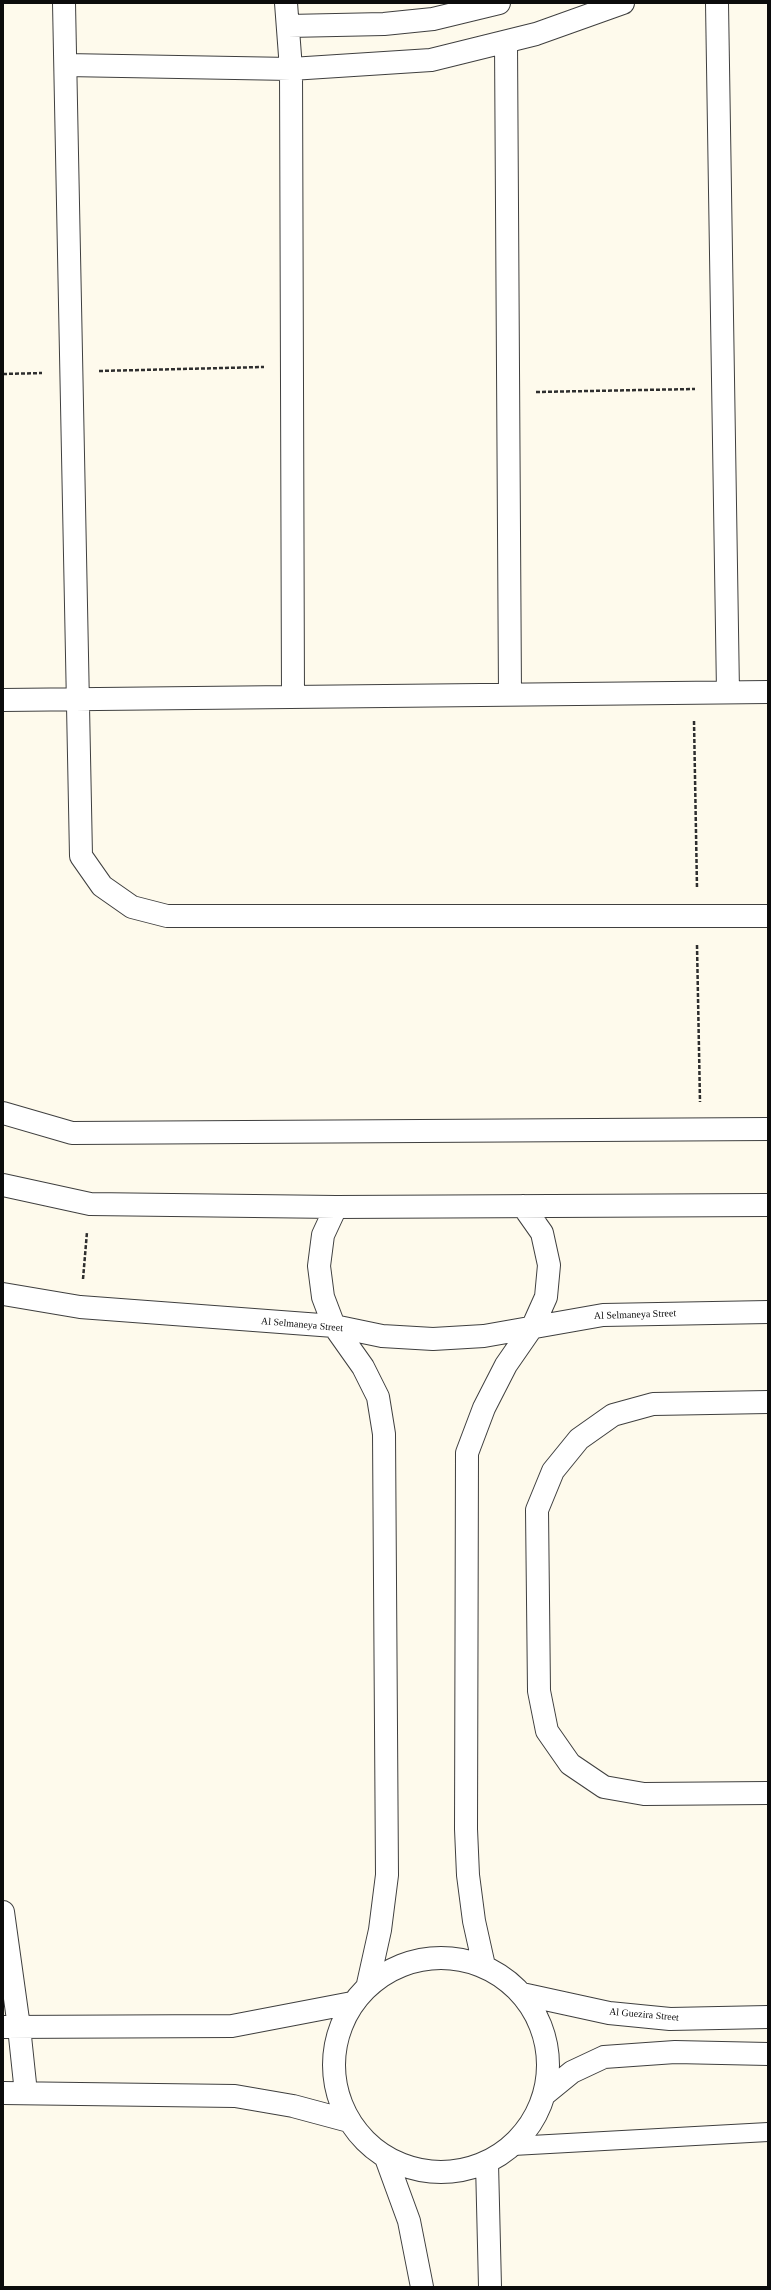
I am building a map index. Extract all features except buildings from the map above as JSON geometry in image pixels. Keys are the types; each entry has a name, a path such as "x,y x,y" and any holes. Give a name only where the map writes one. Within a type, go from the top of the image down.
{"street":[{"path":"64,3 81,856 102,886 132,907 167,916 768,916"},
{"path":"286,3 291,69 293,697"},
{"path":"288,26 384,24 433,19 499,3"},
{"path":"66,65 291,69 431,60 506,43 623,3"},
{"path":"717,3 728,692"},
{"path":"506,43 510,694"},
{"path":"3,700 768,692"},
{"path":"3,1113 72,1133 768,1129"},
{"path":"3,1185 90,1204 336,1207 768,1205"},
{"path":"484,1966 474,1921 469,1882 466,1829 467,1453 490,1396 506,1366 533,1326 546,1297 549,1264 542,1233 523,1206"},
{"path":"336,1207 323,1235 319,1266 323,1297 334,1326 363,1367 378,1396 384,1434 387,1875 380,1930 368,1984"},
{"name":"Al Selmaneya Street","path":"3,1294 80,1307 334,1326 382,1336 433,1339 484,1336 533,1326 603,1315 768,1312"},
{"path":"768,1402 653,1404 613,1415 579,1439 557,1466 553,1471 537,1510 539,1691 548,1731 570,1764 604,1787 644,1794 768,1792"},
{"path":"3,1912 11,2027 26,2093"},
{"path":"454,1958 484,1966 522,1994 540,2024 549,2059 545,2094 533,2122 513,2146 487,2163 453,2173 418,2171 386,2158 365,2141 349,2121 336,2092 333,2062 338,2031 352,2003 368,1984 394,1968 423,1959 454,1958"},
{"name":"Al Guezira Street","path":"522,1994 609,2013 670,2019 768,2017"},
{"path":"11,2027 232,2026 352,2003"},
{"path":"545,2094 572,2072 604,2057 675,2052 768,2054"},
{"path":"3,2093 235,2096 293,2106 349,2121"},
{"path":"386,2158 409,2221 422,2287"},
{"path":"487,2163 490,2287"}],"lane":[{"path":"513,2146 768,2132"}],"path":[{"path":"3,374 292,366"},
{"path":"508,392 723,388"},
{"path":"80,1307 90,1204"}]}
